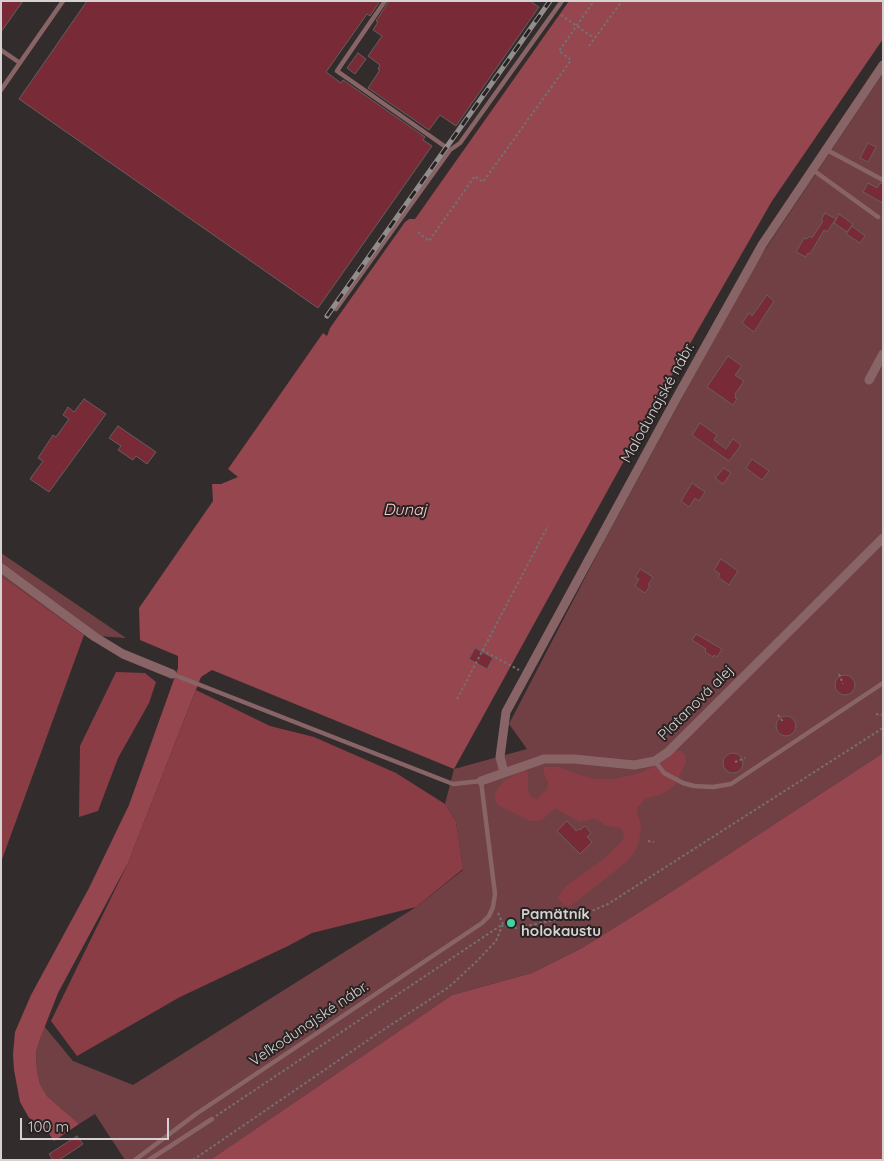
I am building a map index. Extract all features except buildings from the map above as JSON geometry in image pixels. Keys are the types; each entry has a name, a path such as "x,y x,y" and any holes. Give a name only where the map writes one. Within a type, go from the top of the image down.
{"street":[{"name":"Malodunajské nábr.","path":"504,772 500,757 506,712 740,282 762,245 883,65"},
{"path":"869,380 883,354"},
{"name":"Platanová alej","path":"481,781 544,759 574,759 634,765 655,761 668,752 883,538"},
{"path":"1,568 96,637 123,654 172,674"}],"lane":[{"path":"1,90 63,1"},
{"path":"385,1 337,71 450,150"},
{"path":"336,309 450,150 460,143 562,1"},
{"path":"1,50 20,63"},
{"path":"826,149 883,180"},
{"path":"812,170 878,217"},
{"path":"172,674 453,784 481,781 495,894 494,907"},
{"path":"655,761 664,773 683,783 704,788 731,784 883,683"},
{"name":"Veľkodunajské nábr.","path":"135,1160 196,1114 470,932 489,916 494,907"},
{"path":"149,1160 212,1118"}],"path":[{"path":"418,232 429,241 475,176 483,182 571,60 559,51 594,1"},
{"path":"589,46 622,1"},
{"path":"555,11 595,39"},
{"path":"457,699 548,526"},
{"path":"482,650 511,666"},
{"path":"839,674 843,684"},
{"path":"876,714 882,715"},
{"path":"778,715 784,723"},
{"path":"494,907 503,924 509,928 516,928 585,914 608,904 883,728"},
{"path":"735,762 745,758"},
{"path":"648,841 654,842"},
{"path":"212,1118 503,924"},
{"path":"192,1160 449,987 496,941 503,924"}],"shaded area":[{"path":"883,73 883,753 582,948 532,973 452,995 210,1160 125,1160 95,1114 79,1124 47,1096 40,1084 36,1052 44,1026 73,1061 133,1085 416,907 463,870 456,821 445,804 454,769 527,749 509,724 602,545 752,269"},
{"path":"1,553 126,638 84,635 1,576"},
{"path":"1,576 84,635 1,862"},
{"path":"116,672 145,673 156,682 149,703 118,758 98,811 79,817 80,746"},
{"path":"196,690 270,726 314,737 396,773 445,804 456,821 463,869 416,907 312,933 180,997 77,1056 51,1021 128,863"},
{"path":"675,751 684,753 686,762 676,784 664,793 645,799 637,808 641,825 638,845 632,856 572,905 566,906 558,897 565,887 605,858 623,840 624,834 620,828 605,825 594,818 580,822 555,808 543,819 530,821 500,806 495,801 498,788 505,780 526,771 528,772 528,790 531,797 537,799 547,789 548,783 543,770 544,767 558,767 597,779 615,779 637,774 651,768 664,761"}],"water":[{"name":"Dunaj","path":"569,1 883,1 883,39 772,201 652,410 454,769 212,670 201,677 128,863 58,993 40,1039 36,1052 40,1084 47,1096 79,1124 54,1141 45,1128 33,1125 20,1102 14,1070 15,1032 31,995 89,888 129,805 178,668 178,656 140,640 139,608 213,501 212,484 221,484 238,477 228,469 323,333 327,336 330,328 405,222 409,219 415,219"},
{"path":"883,753 883,1160 210,1160 452,995 532,973 582,948"}],"railway":[{"path":"327,316 550,1"}],"place":[{"name":"Pamätník holokaustu","path":"511,923"}]}
